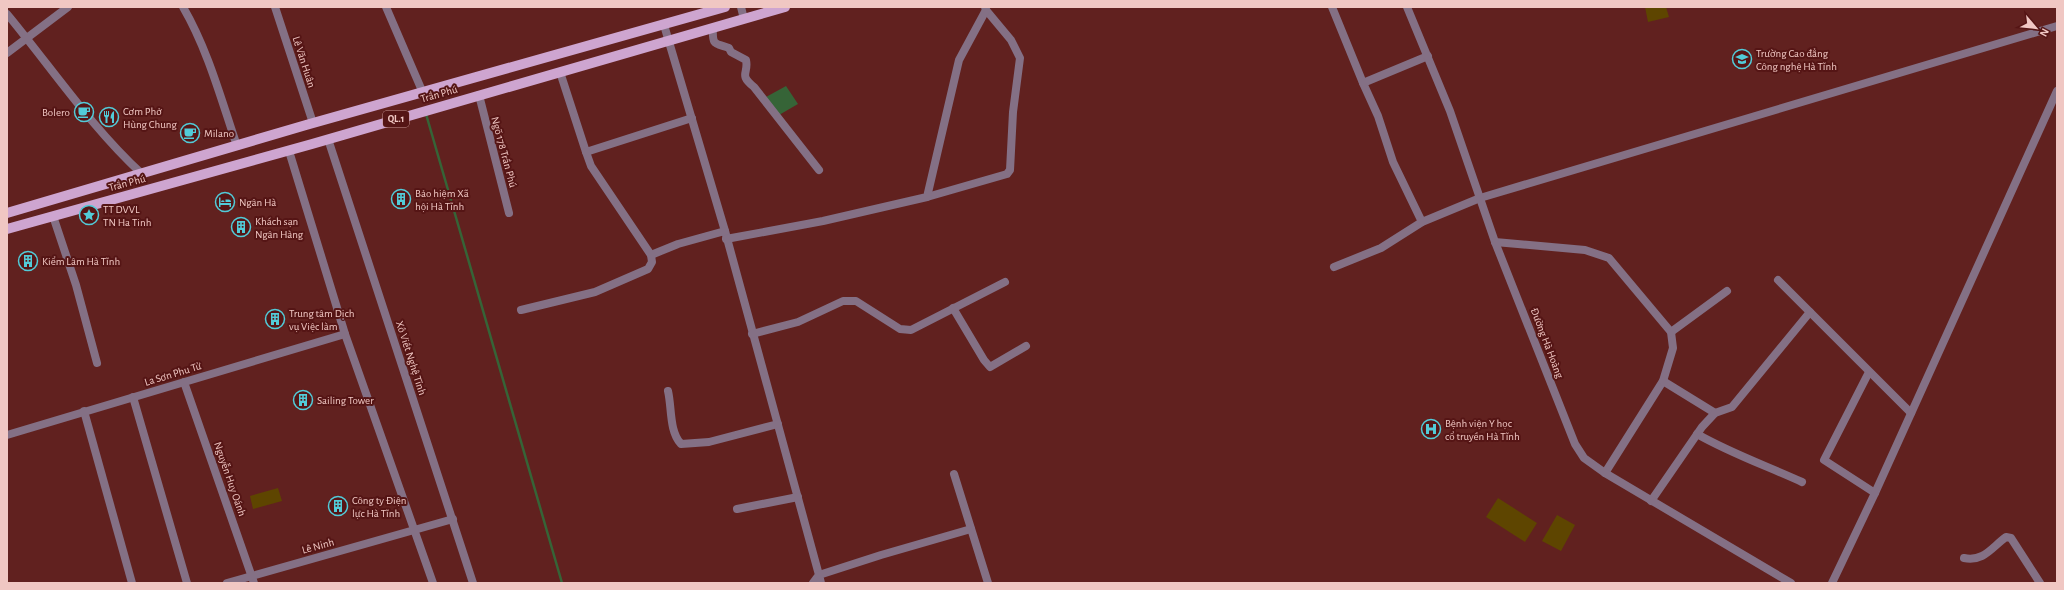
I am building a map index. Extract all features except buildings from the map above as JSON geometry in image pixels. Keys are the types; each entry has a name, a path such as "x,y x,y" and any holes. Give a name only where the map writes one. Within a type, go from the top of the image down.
{"main road":[{"name":"Trần Phú","path":"7,213 313,123 725,7"},
{"name":"Trần Phú","path":"7,229 289,151 785,7"}],"street":[{"path":"7,53 68,7"},
{"path":"183,7 193,24 215,80 237,146"},
{"name":"Lê Văn Huân","path":"275,7 313,123"},
{"path":"386,7 423,93"},
{"path":"741,7 744,19"},
{"path":"1332,7 1378,116 1393,162 1422,222"},
{"name":"Đường Hà Hoàng","path":"1407,7 1450,111 1496,242 1575,444 1584,458 1605,473 1651,501 1791,583"},
{"path":"650,255 678,244 726,235 823,221 927,197 1007,174 1010,170 1013,112 1020,58 1011,40 985,9 959,60 927,197"},
{"path":"7,14 84,110 126,159 142,174"},
{"path":"664,25 692,118 708,180 726,235 820,579"},
{"path":"1334,267 1381,248 1422,222 1480,198 2057,26"},
{"path":"713,28 712,38 715,43 720,47 729,48 731,52 746,60 744,74 747,81 754,87 819,170"},
{"path":"1363,83 1428,56"},
{"path":"521,310 595,292 648,270 652,262 650,255 591,166 560,72"},
{"path":"1832,583 1875,493 2057,90"},
{"name":"Ngõ 178 Trần Phú","path":"478,95 509,213"},
{"path":"586,152 692,118"},
{"name":"Xô Viết Nghệ Tĩnh","path":"328,139 473,583"},
{"path":"289,151 345,334 416,531 432,583"},
{"path":"54,216 76,286 97,364"},
{"path":"1496,242 1585,250 1609,258 1671,332 1672,348 1663,381 1605,473"},
{"path":"1778,280 1911,413"},
{"path":"752,334 798,322 843,301 856,302 900,329 906,330 919,326 1005,282"},
{"path":"1671,332 1727,291"},
{"path":"953,308 984,360 990,367 1026,346"},
{"path":"1651,501 1697,434 1715,413 1732,407 1810,312"},
{"name":"La Sơn Phu Tử","path":"7,435 345,334"},
{"path":"1869,372 1824,460 1875,493"},
{"path":"1663,381 1715,413"},
{"name":"Nguyễn Huy Oánh","path":"184,382 253,579"},
{"path":"668,391 676,439 681,444 709,442 778,424"},
{"path":"133,397 187,583"},
{"path":"84,411 132,583"},
{"path":"1697,434 1720,447 1743,455 1802,482"},
{"path":"954,474 988,583"},
{"path":"737,509 798,497"},
{"name":"Lê Ninh","path":"227,583 253,579 453,519"},
{"path":"813,583 881,555 971,529"},
{"path":"1964,558 1974,559 1983,556 2006,537 2011,538 2040,583"}],"shaded area":[{"path":"1645,7 1666,7 1669,17 1648,22"},
{"path":"786,86 798,104 779,115 766,97"},
{"path":"278,488 282,501 253,509 250,496"},
{"path":"1498,498 1537,523 1525,542 1486,517"},
{"path":"1557,515 1575,525 1561,551 1542,541"}],"waterway":[{"path":"426,114 562,583"}],"place":[{"name":"Trường Cao đẳng Công nghệ Hà Tĩnh","path":"1742,59"},
{"name":"Bolero","path":"84,112"},
{"name":"Cơm Phở Hùng Chung","path":"109,117"},
{"name":"Milano","path":"190,133"},
{"name":"Bảo hiệm Xã hội Hà Tĩnh","path":"401,199"},
{"name":"Ngân Hà","path":"225,202"},
{"name":"TT DVVL TN Ha Tinh","path":"89,215"},
{"name":"Khách sạn Ngân Hàng","path":"241,227"},
{"name":"Kiểm Lâm Hà Tĩnh","path":"28,261"},
{"name":"Trung tâm Dịch vụ Việc làm","path":"275,319"},
{"name":"Sailing Tower","path":"303,400"},
{"name":"Bệnh viện Y học cổ truyền Hà Tĩnh","path":"1431,429"},
{"name":"Công ty Điện lực Hà Tĩnh","path":"338,506"}]}
